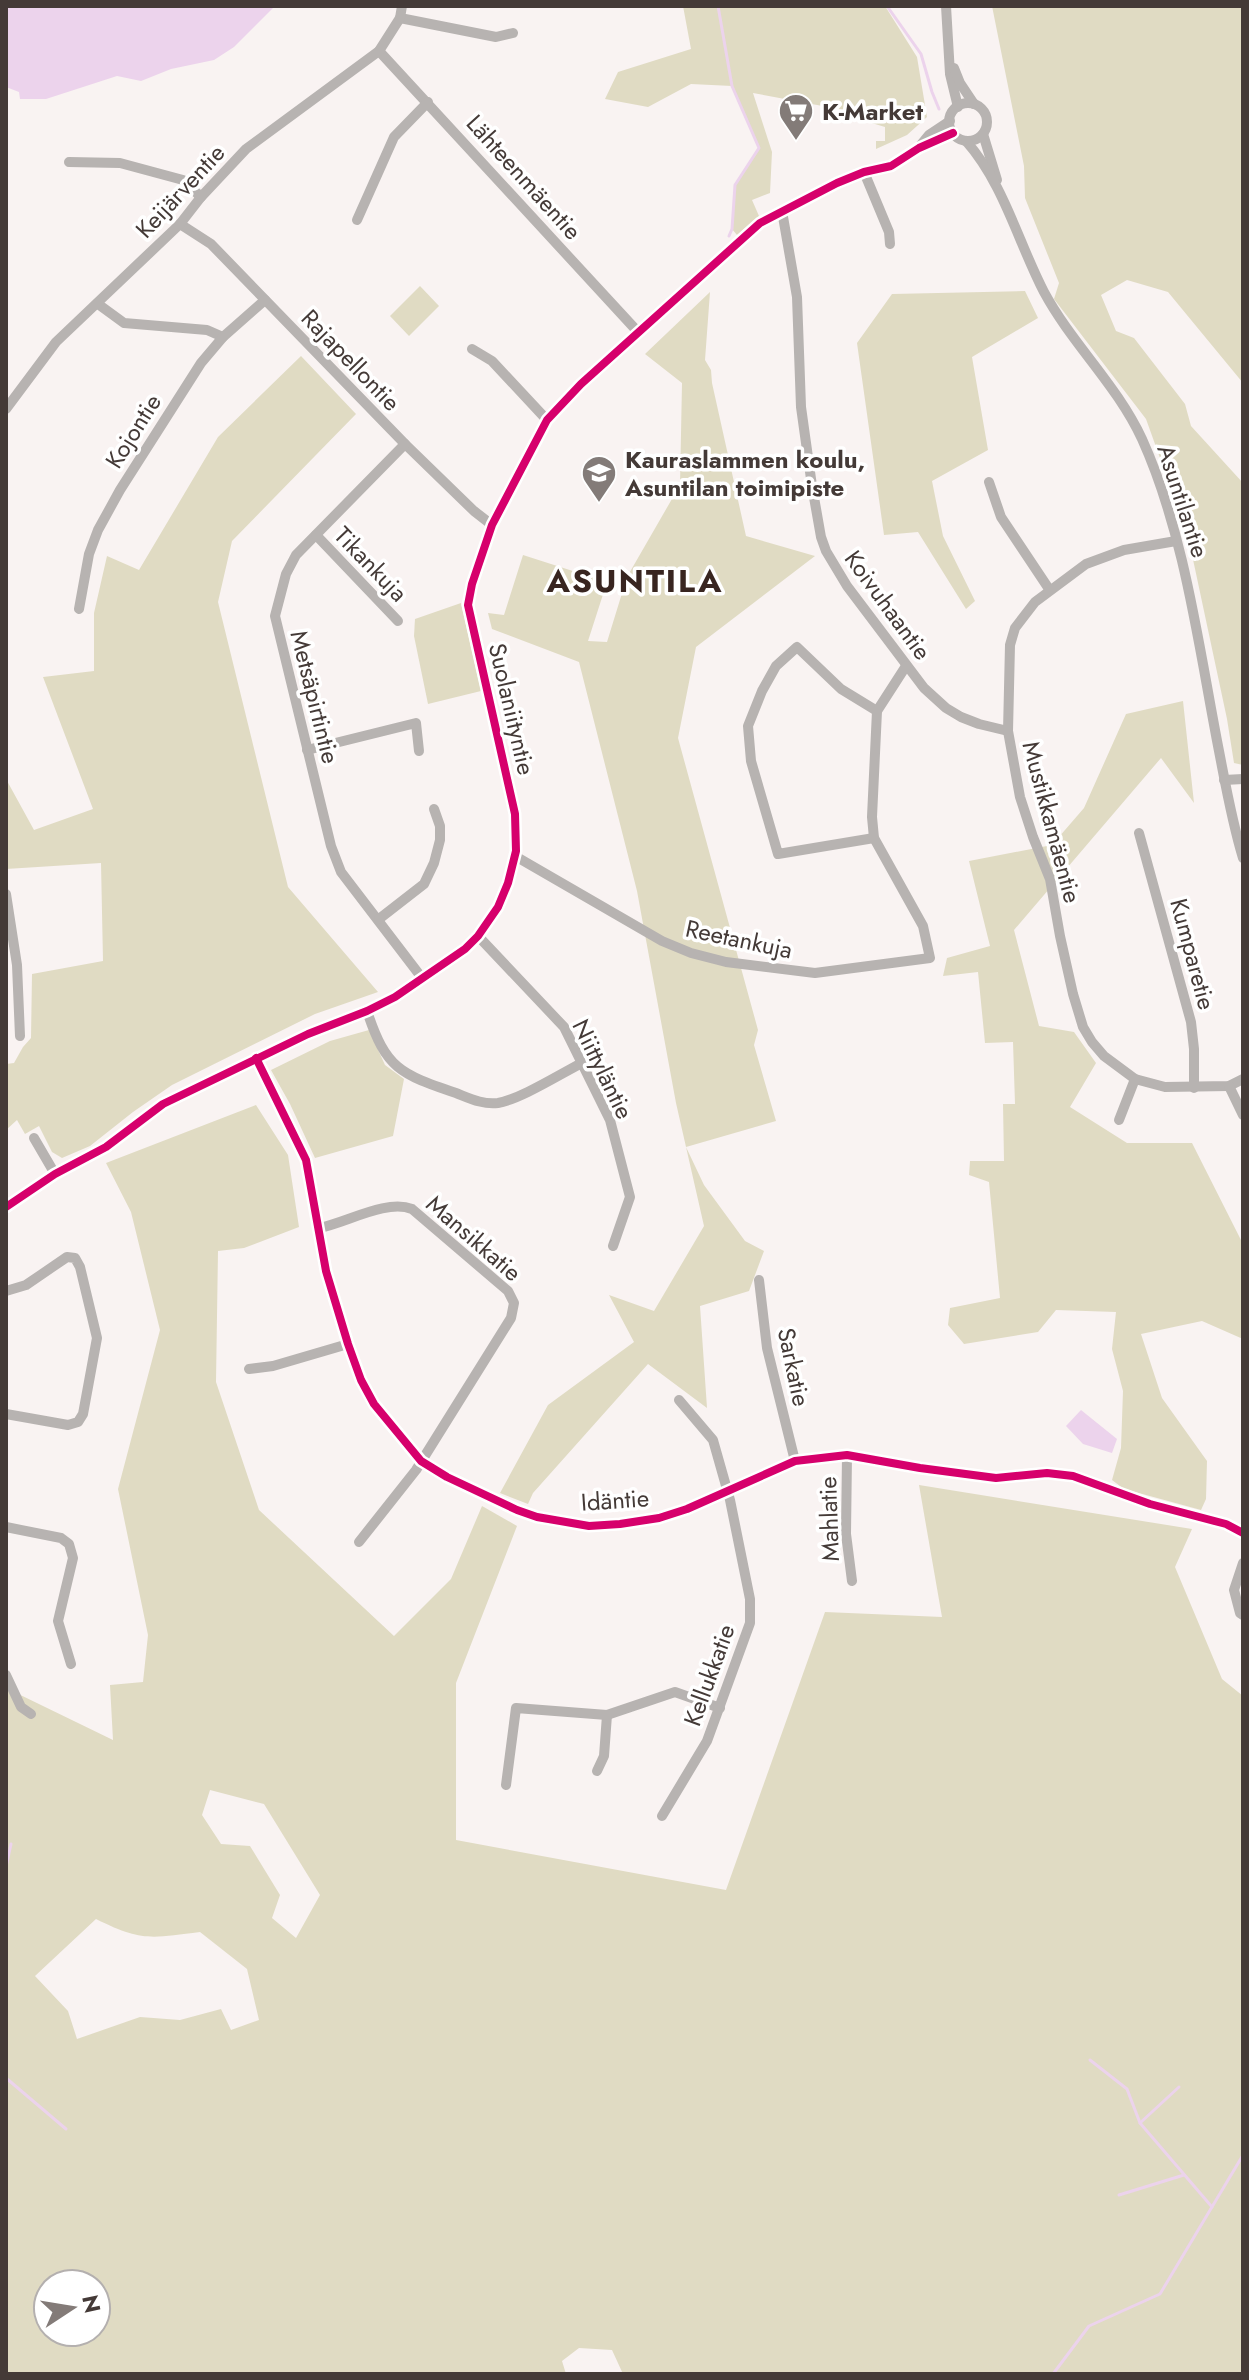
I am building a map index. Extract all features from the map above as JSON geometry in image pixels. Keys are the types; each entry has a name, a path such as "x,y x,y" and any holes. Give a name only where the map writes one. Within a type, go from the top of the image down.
{"street":[{"path":"402,6 400,18 496,37 513,33"},
{"path":"946,6 950,74 958,107"},
{"name":"Keijärventie","path":"6,409 56,342 180,224 246,149 379,51 400,18"},
{"name":"Lähteenmäentie","path":"379,51 638,332"},
{"path":"951,59 960,83 985,114 987,124 976,140 966,141 953,133 950,121 958,107 974,104"},
{"path":"357,220 394,137 428,102"},
{"name":"Suolaniityntie","path":"919,148 929,135 950,121"},
{"name":"Suolaniityntie","path":"6,1207 55,1174 106,1147 163,1104 308,1034 395,997 465,949 478,936 498,907 508,883 515,856 515,814 468,605 492,525 547,420 581,384 760,223 837,183 891,166 919,148 953,133"},
{"name":"Asuntilantie","path":"983,134 999,190 1034,272 1066,329 1124,407 1141,438 1159,485 1188,584 1232,822 1243,858"},
{"name":"Asuntilantie","path":"966,141 999,190"},
{"path":"69,162 120,163 183,180 201,197"},
{"path":"864,172 889,232 890,244"},
{"name":"Koivuhaantie","path":"782,211 797,297 801,407 821,537 832,563 924,688 946,708 979,724 1008,731"},
{"name":"Rajapellontie","path":"180,224 211,244 405,444 492,525"},
{"name":"Kojontie","path":"79,609 89,554 120,490 201,363 223,337 265,300"},
{"path":"98,304 124,323 207,330 223,337"},
{"path":"472,349 492,361 547,420"},
{"name":"Metsäpirtintie","path":"405,444 296,555 286,574 275,616 331,846 341,872 422,978"},
{"path":"989,482 1001,517 1049,589"},
{"name":"Tikankuja","path":"316,535 398,621"},
{"name":"Mustikkamäentie","path":"1176,541 1124,550 1086,564 1049,589 1022,616 1010,645 1008,731 1020,797 1050,879 1060,936 1083,1027 1104,1056 1135,1079 1165,1087 1194,1088 1229,1086 1243,1079"},
{"path":"877,711 841,689 797,647 776,666 748,726 751,761 778,854 874,838 872,789 877,711 906,666"},
{"path":"307,750 416,723 419,751"},
{"path":"1224,780 1243,779"},
{"path":"379,919 424,884 440,840 440,826 434,809"},
{"name":"Kumparetie","path":"1139,833 1191,1022 1194,1088"},
{"name":"Reetankuja","path":"515,856 662,941 726,962 815,973 930,958 923,926 874,838"},
{"path":"6,894 17,965 20,1036"},
{"name":"Niittyläntie","path":"478,936 564,1027 610,1120 630,1197 613,1246"},
{"path":"367,1011 380,1047 392,1064 419,1082 486,1103 500,1103 513,1098 582,1063"},
{"name":"Idäntie","path":"256,1058 306,1160 326,1271 361,1380 374,1404 421,1461 447,1477 517,1510 558,1522 589,1526 659,1518 687,1509 795,1461 847,1455 996,1478 1047,1473 1073,1476 1150,1504 1226,1524 1243,1533"},
{"path":"1119,1120 1135,1079"},
{"path":"1229,1086 1243,1115"},
{"path":"34,1138 55,1174"},
{"name":"Mansikkatie","path":"319,1228 387,1207 404,1206 412,1209 512,1296 514,1310 511,1318 421,1461"},
{"path":"6,1291 26,1285 67,1257 75,1258 80,1267 97,1338 83,1414 78,1422 68,1425 6,1414"},
{"name":"Sarkatie","path":"759,1280 767,1348 795,1461"},
{"path":"249,1369 273,1366 348,1344"},
{"name":"Kellukkatie","path":"662,1816 707,1741 750,1623 750,1599 728,1490 713,1440 679,1400"},
{"name":"Mahlatie","path":"847,1455 846,1534 852,1581"},
{"path":"359,1542 421,1461"},
{"path":"6,1527 61,1538 69,1544 73,1558 58,1621 71,1664"},
{"path":"1243,1563 1234,1590 1243,1615"},
{"path":"6,1675 21,1707 31,1714"},
{"path":"506,1785 516,1708 607,1715 675,1692 720,1708"},
{"path":"597,1771 604,1756 607,1715"}],"shaded area":[{"path":"6,6 275,6 234,47 214,60 171,69 141,81 117,76 46,99 20,99 19,92 6,87"},
{"path":"683,6 885,6 917,57 927,117 907,135 876,149 876,141 885,141 885,127 845,115 844,110 753,93 772,152 770,193 752,200 759,216 737,235 732,229 735,185 759,148 732,86 691,84 648,107 605,99 618,72 691,49"},
{"path":"992,6 1243,6 1243,383 1168,292 1127,280 1101,295 1116,331 1134,338 1185,404 1191,426 1243,483 1243,765 1234,763 1188,536 1146,419 1054,299 1059,283 1025,198 1024,166"},
{"path":"420,286 439,306 409,336 390,316"},
{"path":"1025,291 1038,318 972,357 988,450 932,481 943,536 975,601 966,609 918,532 884,535 857,343 892,294"},
{"path":"710,292 705,360 711,370 746,536 815,556 696,647 678,738 758,1030 754,1045 776,1121 686,1147 637,891 579,662 492,629 488,613 504,615 523,555 607,582 588,641 607,642 627,577 680,485 682,383 645,354"},
{"path":"301,356 356,414 232,541 218,602 288,887 378,992 315,1014 172,1085 90,1146 62,1158 52,1152 39,1126 25,1134 17,1120 6,1130 6,1064 14,1063 31,1038 32,974 103,961 101,863 6,869 6,779 34,830 93,809 43,677 94,671 94,613 107,556 139,570 218,437"},
{"path":"461,603 481,691 428,704 414,636 415,619"},
{"path":"1183,701 1194,803 1161,758 1014,930 1039,1026 1074,1032 1096,1063 1070,1107 1127,1143 1192,1143 1243,1244 1243,1339 1202,1321 1141,1334 1162,1398 1207,1461 1206,1499 1201,1510 1124,1489 1112,1480 1121,1448 1123,1391 1112,1349 1116,1312 1056,1310 1038,1332 964,1344 948,1325 950,1308 1000,1298 989,1182 969,1175 970,1161 1004,1161 1003,1104 1015,1104 1013,1042 985,1043 978,972 943,976 947,958 990,946 969,861 1052,845 1084,808 1126,714"},
{"path":"369,1030 385,1065 404,1079 393,1136 315,1158 271,1070 330,1041"},
{"path":"256,1105 288,1155 299,1227 244,1248 218,1251 216,1382 259,1510 394,1636 451,1579 482,1506 517,1526 456,1683 456,1840 726,1890 825,1612 942,1617 919,1485 1192,1529 1175,1567 1222,1679 1243,1696 1243,2374 623,2374 612,2350 579,2348 562,2361 566,2374 6,2374 6,1688 113,1740 110,1685 143,1682 148,1635 118,1489 160,1330 131,1212 106,1163","holes":["210,1790 264,1804 320,1895 296,1938 272,1918 280,1895 250,1846 221,1844 202,1815","96,1919 136,1935 170,1936 200,1932 247,1969 259,2020 231,2030 221,2009 180,2020 140,2017 77,2039 68,2011 35,1976"]},
{"path":"686,1147 704,1185 745,1241 764,1251 749,1291 700,1306 707,1408 648,1364 533,1493 528,1504 500,1493 548,1405 634,1342 609,1295 654,1311 704,1226"},
{"path":"1081,1410 1117,1439 1112,1453 1083,1444 1066,1426"}],"waterway":[{"path":"718,6 732,86 759,148 735,185 729,236"},
{"path":"887,6 921,54 939,109"},
{"path":"6,1867 11,1844"},
{"path":"1090,2060 1127,2089 1140,2123 1212,2207"},
{"path":"6,2078 66,2129"},
{"path":"1140,2123 1179,2087"},
{"path":"1053,2374 1089,2326 1160,2294 1243,2155"},
{"path":"1119,2195 1184,2175"}],"cycle path":[{"path":"6,1207 55,1174 106,1147 163,1104 308,1034 395,997 465,949 478,936 498,907 508,883 516,851 515,814 468,605 492,525 547,420 581,384 760,223 837,183 891,166 919,148 953,133"},
{"path":"256,1058 306,1160 326,1271 361,1380 374,1404 421,1461 447,1477 537,1517 589,1526 659,1518 687,1509 795,1461 847,1455 996,1478 1047,1473 1073,1476 1150,1504 1226,1524 1243,1533"}],"place":[{"name":"K-Market","path":"796,142"},
{"name":"Kauraslammen koulu, Asuntilan toimipiste","path":"599,504"}],"district":[{"name":"ASUNTILA","path":"635,581"}]}
